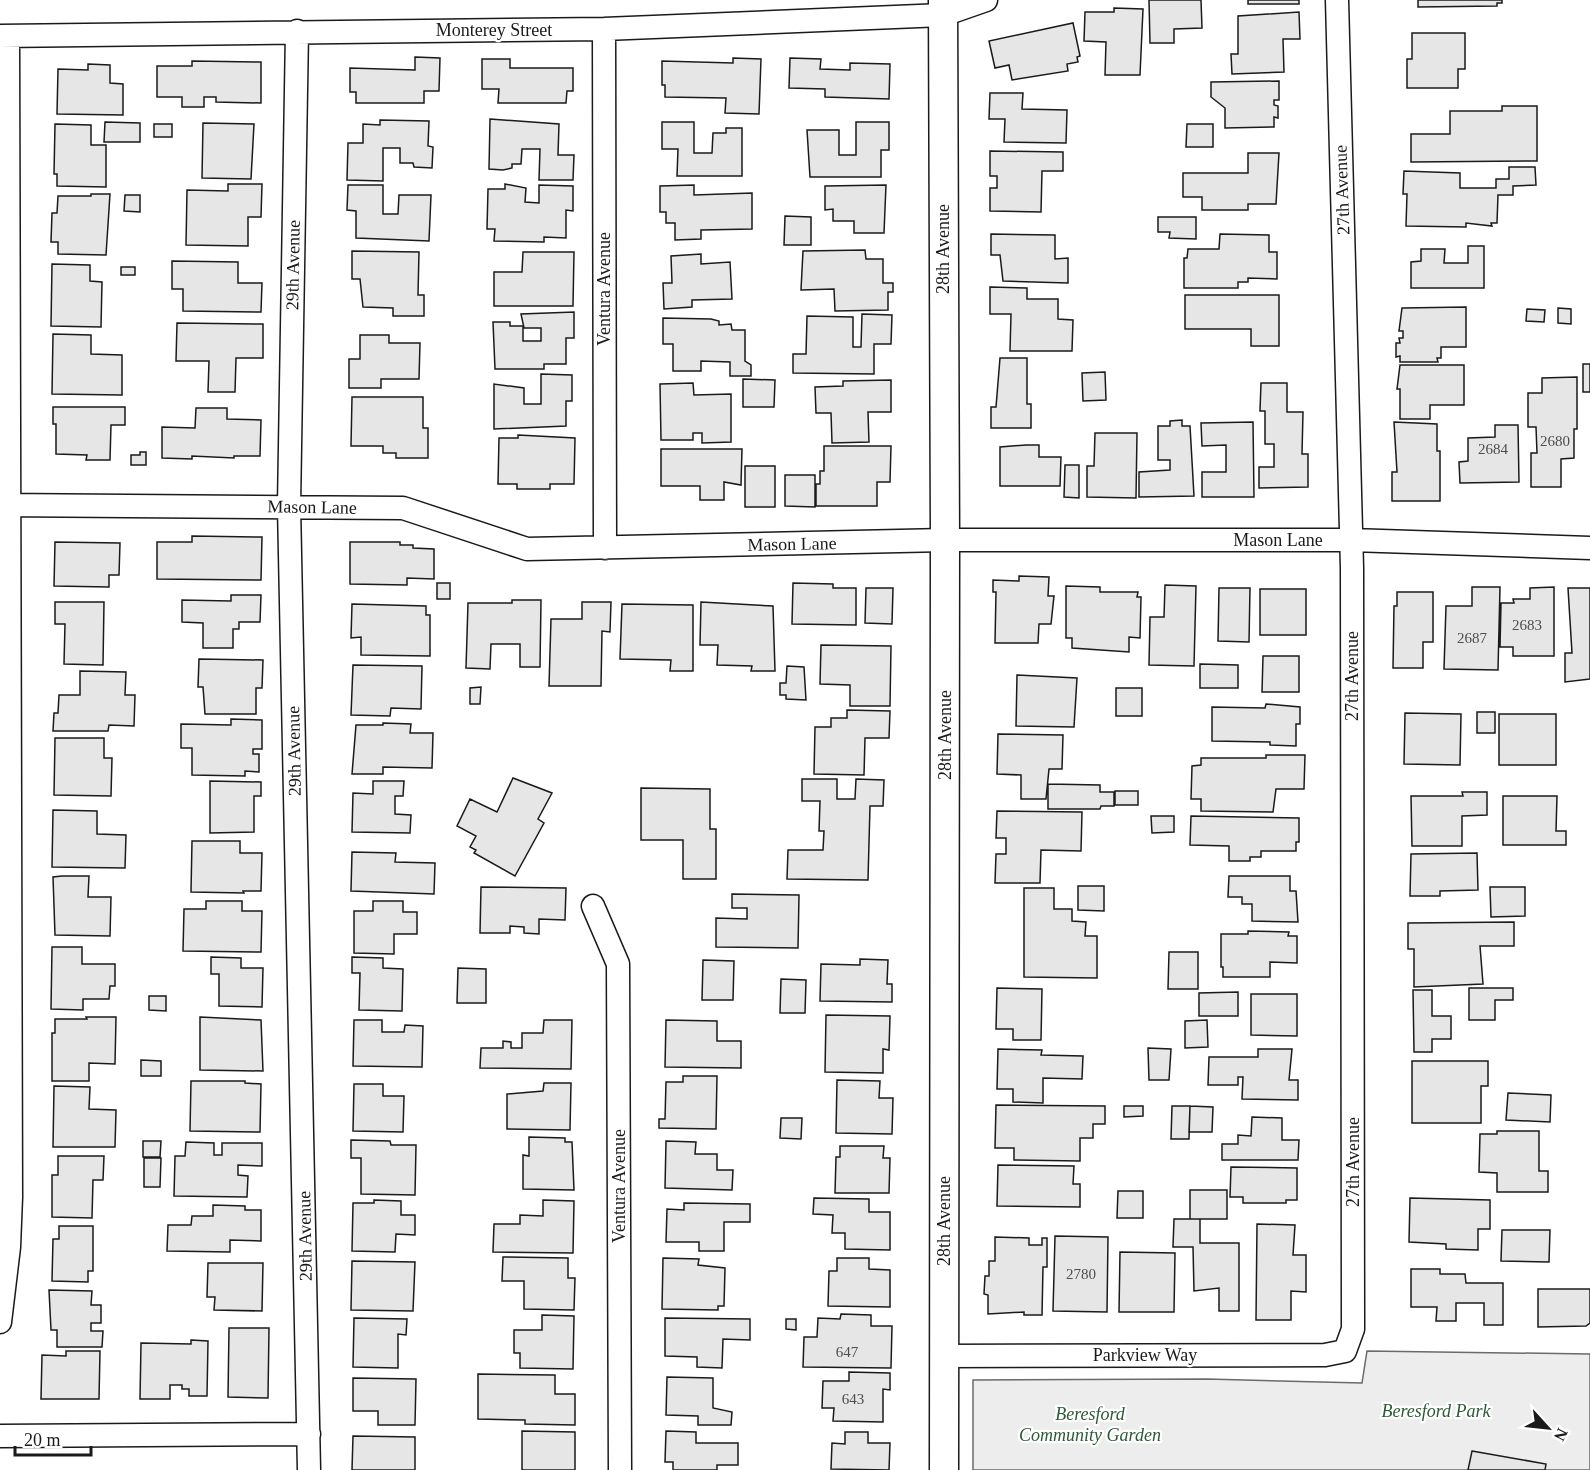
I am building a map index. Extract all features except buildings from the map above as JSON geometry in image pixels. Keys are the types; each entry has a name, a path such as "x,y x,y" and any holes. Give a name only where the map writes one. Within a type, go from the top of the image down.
{"street":[{"name":"Monterey Street","path":"4,36 297,31 604,30 943,8 986,0"},
{"name":"27th Avenue","path":"1337,0 1352,540 1353,1329 1345,1351"},
{"name":"28th Avenue","path":"943,8 944,1470"},
{"name":"Ventura Avenue","path":"604,30 605,548"},
{"name":"29th Avenue","path":"297,31 289,506 309,1470"},
{"path":"0,1322 9,1247 5,1197 4,36"},
{"name":"Mason Lane","path":"5,505 403,508 527,549 945,540 1352,540 1590,548"},
{"name":"Ventura Avenue","path":"593,906 618,964 620,1470"},
{"name":"Parkview Way","path":"944,1356 1325,1355 1345,1351"},
{"path":"0,1436 309,1434"}],"shaded area":[{"name":"Beresford Park","path":"1367,1351 1590,1354 1590,1470 973,1470 973,1380 1207,1379 1362,1383"}],"park label":[{"name":"Beresford Community Garden","path":"1090,1424"}]}
